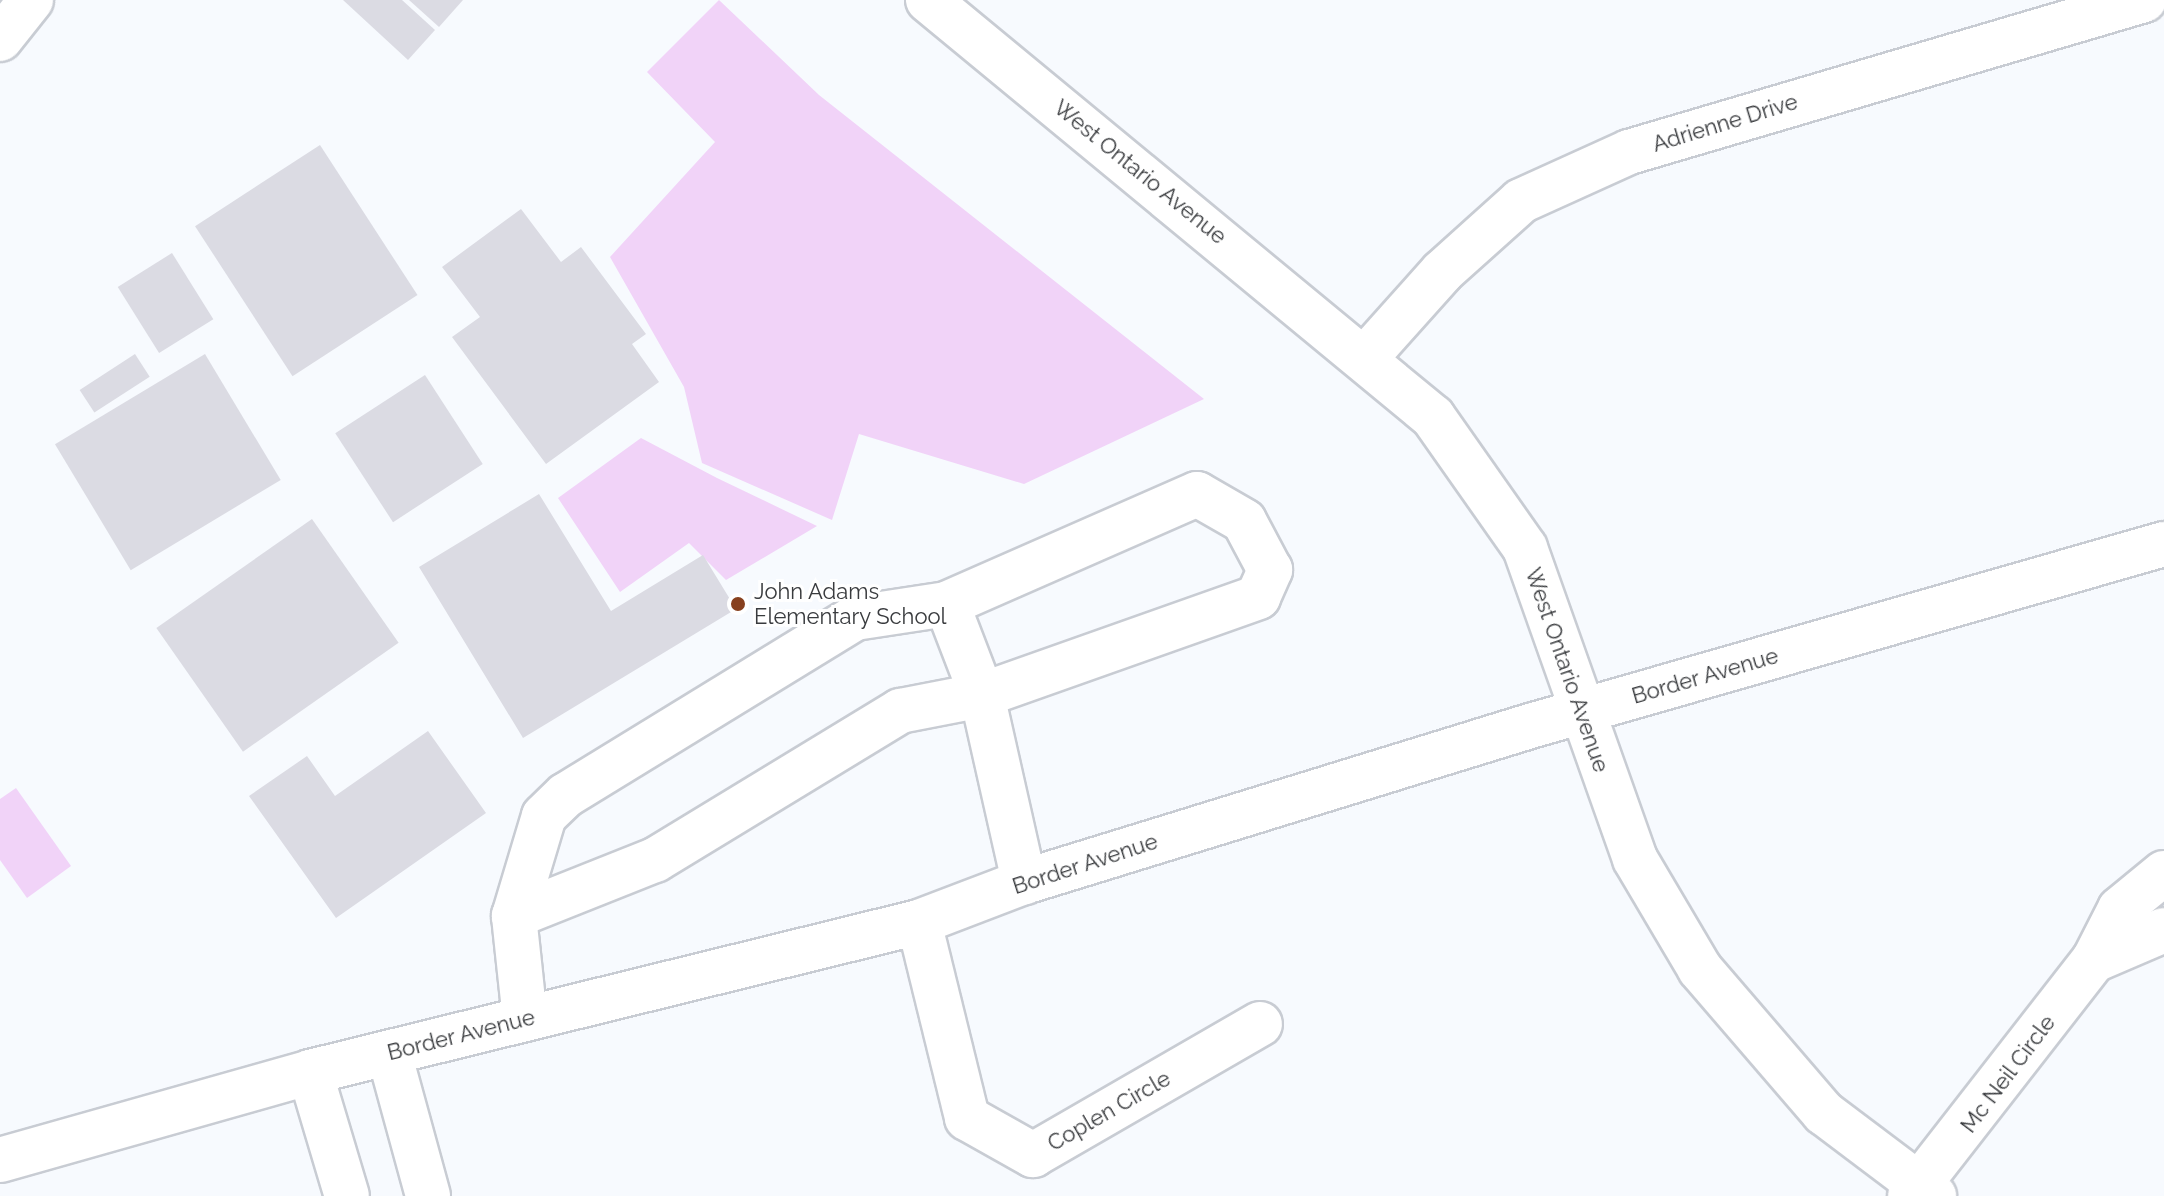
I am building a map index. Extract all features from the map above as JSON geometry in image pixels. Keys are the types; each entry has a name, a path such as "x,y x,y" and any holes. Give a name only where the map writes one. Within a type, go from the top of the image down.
{"street":[{"path":"0,39 31,0"},
{"name":"West Ontario Avenue","path":"928,0 1367,356 1433,417 1489,488 1552,611 1581,712 1635,859 1700,969 1824,1113 1921,1194"},
{"name":"Adrienne Drive","path":"1367,356 1442,272 1521,201 1629,152 2144,0"},
{"path":"514,916 655,860 900,711 982,695 1258,597 1270,570 1244,521 1197,494 947,604 855,618 566,795 544,816 514,916 525,1019"},
{"name":"Border Avenue","path":"0,1160 310,1072 919,922 1024,882 1581,712 2164,544"},
{"path":"947,604 982,695 1024,882"},
{"name":"Mc Neil Circle","path":"1921,1194 2094,960 2120,909 2164,873"},
{"name":"Coplen Circle","path":"919,922 967,1118 1033,1155 1260,1024"},
{"name":"Mc Neil Circle","path":"2094,960 2164,930"},
{"path":"389,1053 428,1196"},
{"path":"310,1072 347,1196"}],"shaded area":[{"path":"719,0 819,95 1204,399 1024,484 859,434 832,520 702,463 684,387 610,257 715,142 647,72"},
{"path":"641,438 817,526 726,580 689,543 620,592 558,498"},
{"path":"16,788 71,866 27,898 0,860 0,799"}],"building":[{"path":"343,0 402,0 435,30 408,60"},
{"path":"409,0 463,0 439,27"},
{"path":"320,145 417,295 293,376 195,226"},
{"path":"521,209 561,262 581,247 646,334 632,344 659,382 546,464 452,337 480,317 442,267"},
{"path":"172,253 213,319 159,353 118,287"},
{"path":"135,354 150,377 94,413 80,390"},
{"path":"205,354 281,480 131,570 55,444"},
{"path":"425,375 483,464 393,522 335,433"},
{"path":"539,494 611,611 703,555 736,609 523,738 419,567"},
{"path":"312,519 399,643 243,752 156,628"},
{"path":"428,731 486,813 336,918 249,796 307,756 335,796"}],"place":[{"name":"John Adams Elementary School","path":"738,604"}]}
